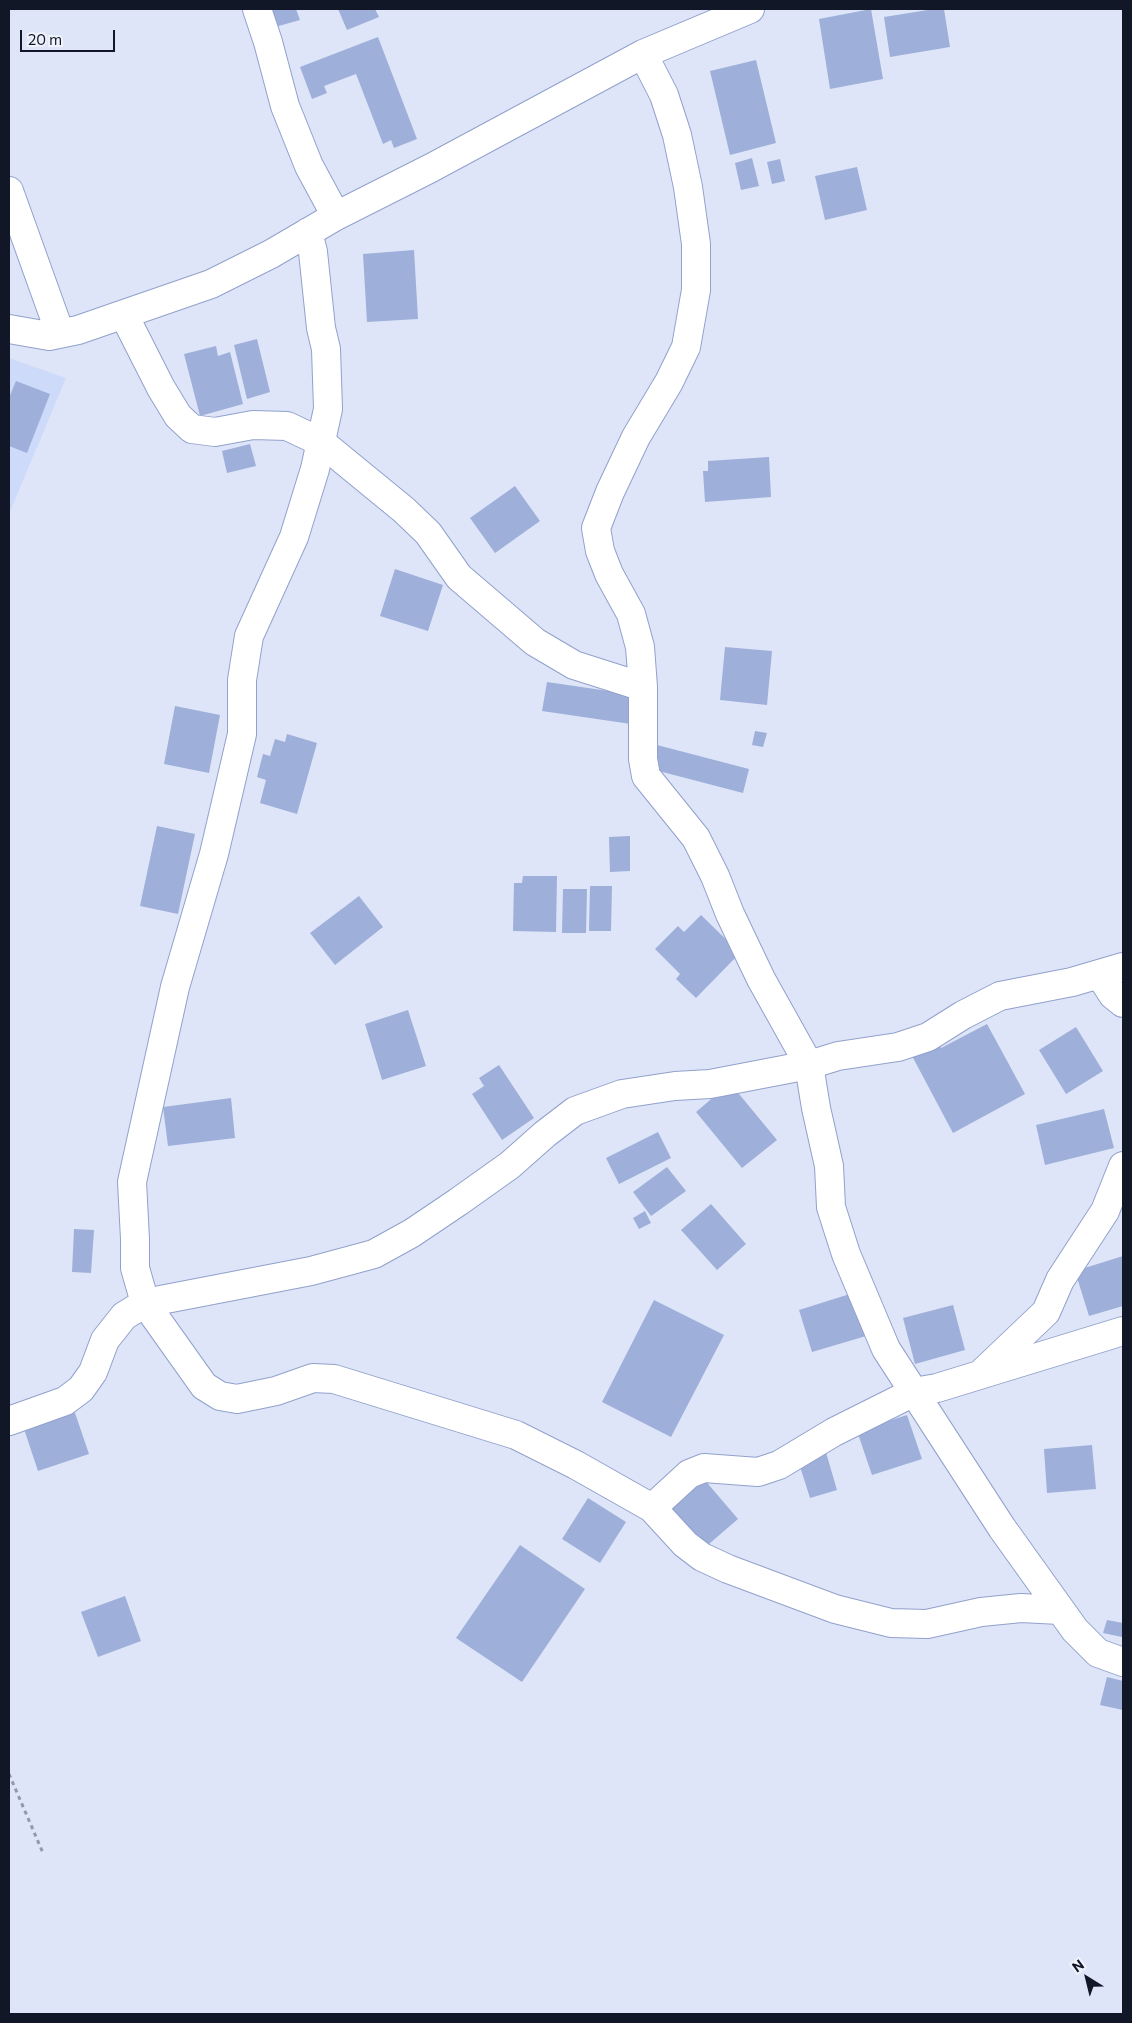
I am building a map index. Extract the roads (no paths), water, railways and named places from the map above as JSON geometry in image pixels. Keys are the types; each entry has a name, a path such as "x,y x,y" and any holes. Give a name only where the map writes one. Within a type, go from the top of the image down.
{"street":[{"path":"257,9 285,106 309,166 336,216"},
{"path":"9,329 49,336 78,330 211,284 271,254 336,216 431,168 643,54 750,9"},
{"path":"643,54 664,95 680,152 688,188 696,244 696,290 686,347 669,382 636,437 610,492 596,528 600,552 609,574 631,614 640,646 644,687 643,759 646,776 696,838 761,979 809,1065 829,1166 831,1207 846,1254 886,1349 1002,1528 1075,1630 1098,1653 1123,1662"},
{"path":"9,191 60,334"},
{"path":"308,232 313,252 321,328 326,349 328,409 315,469 294,537 249,636 242,680 242,734 214,854 175,987 132,1182 135,1268 145,1303 204,1386 220,1396 237,1399 276,1391 312,1378 334,1378 516,1435 576,1465 652,1508 685,1544 702,1557 728,1569 835,1610 891,1623 927,1624 980,1612 1021,1608 1060,1610"},
{"path":"124,315 161,388 178,416 192,429 214,432 253,425 287,426 321,442 404,510 428,533 459,577 536,642 574,665 644,687"},
{"path":"9,1421 64,1401 81,1390 93,1372 105,1340 124,1316 145,1303 310,1270 374,1254 412,1233 466,1197 510,1165 575,1111 622,1094 675,1086 710,1084 809,1065 838,1056 898,1047 928,1037 963,1015 1000,996 1112,971 1113,995 1123,1003"},
{"path":"980,1375 1046,1312 1060,1280 1105,1211 1123,1166"},
{"path":"652,1508 689,1474 704,1468 758,1472 778,1465 834,1432 914,1392 937,1388 1123,1331"}]}
